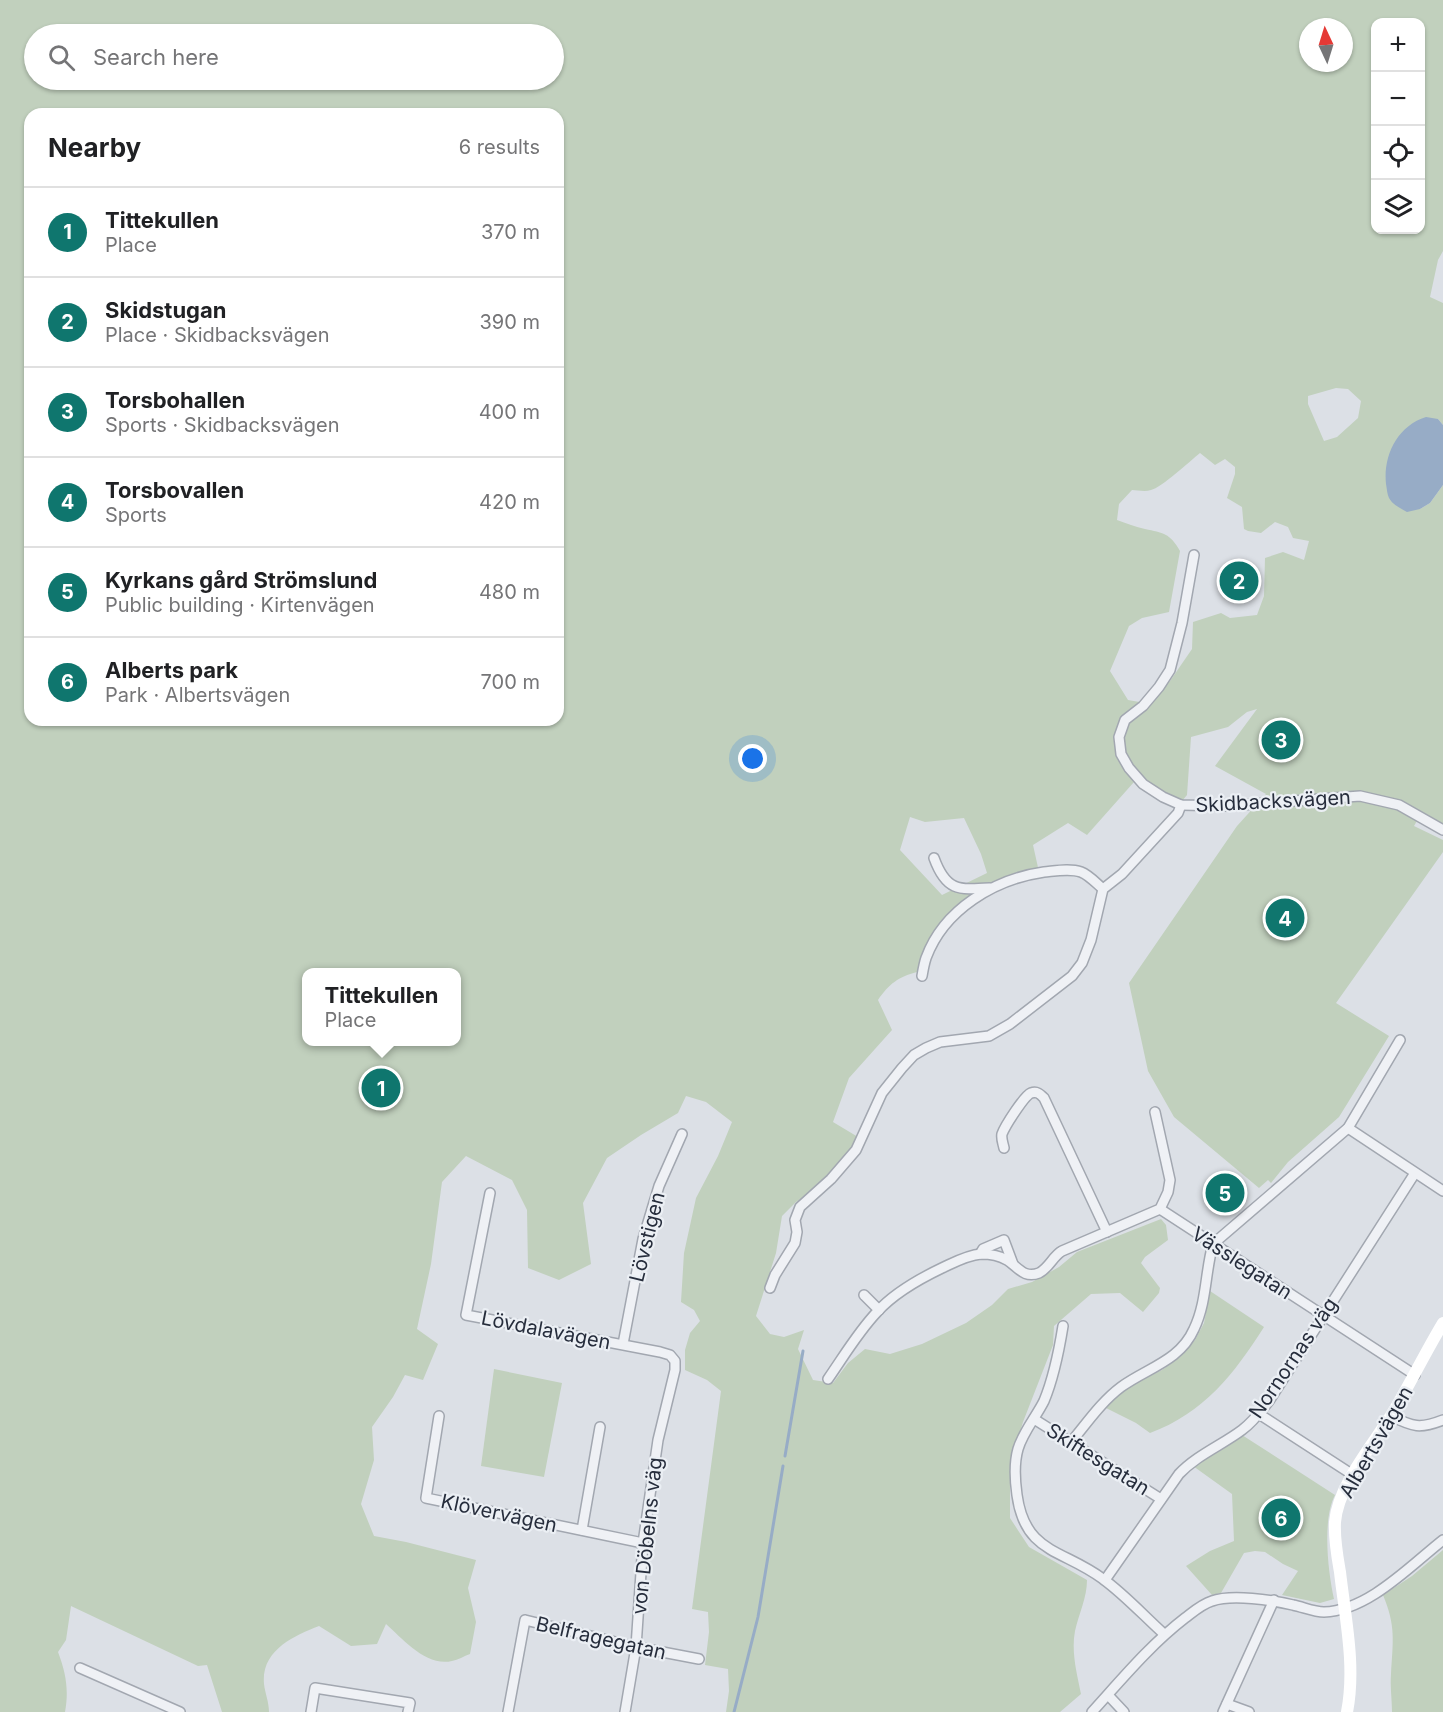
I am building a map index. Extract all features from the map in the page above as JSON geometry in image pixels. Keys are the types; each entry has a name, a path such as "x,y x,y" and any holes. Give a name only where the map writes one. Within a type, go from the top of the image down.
{"street":[{"name":"Skidbacksvägen","path":"1194,555 1182,623 1170,670 1143,706 1125,720 1119,737 1121,754 1129,768 1143,784 1163,798 1181,805 1227,806 1360,796 1399,805 1443,830"},
{"path":"770,1288 775,1275 795,1243 797,1232 795,1220 800,1207 831,1179 856,1150 882,1093 902,1068 914,1055 940,1042 988,1036 1010,1024 1071,976 1082,963 1091,940 1103,889 1122,873 1178,813 1181,805"},
{"path":"934,858 943,878 949,885 962,889 993,888"},
{"path":"922,976 926,958 936,936 952,917 993,888 1025,875 1072,871 1082,872 1103,889"},
{"path":"1071,1442 1113,1393 1168,1360 1189,1338 1199,1316 1213,1244 1348,1128 1400,1040"},
{"path":"1004,1148 1002,1138 1006,1126 1028,1095 1034,1092 1039,1093 1044,1098 1107,1232"},
{"path":"828,1379 879,1310 907,1288 935,1271 980,1254 1000,1257 1025,1274 1038,1273 1057,1254 1160,1209 1168,1192 1170,1180 1155,1112"},
{"path":"1348,1128 1443,1191"},
{"name":"Lövstigen","path":"623,1344 643,1239 659,1186 682,1134"},
{"name":"Nornornas väg","path":"1105,1580 1186,1465 1242,1430 1259,1414 1416,1173"},
{"name":"Lövdalavägen","path":"490,1193 466,1315 623,1344 670,1355 675,1360"},
{"name":"Vässlegatan","path":"1160,1209 1415,1375"},
{"path":"980,1254 983,1249 1004,1240 1013,1264"},
{"path":"864,1295 879,1310"},
{"name":"Albertsvägen","path":"1347,1712 1349,1651 1336,1541 1337,1509 1353,1475 1391,1416 1443,1323"},
{"path":"1063,1326 1058,1356 1047,1393 1018,1450 1016,1489 1023,1522 1042,1545 1090,1569 1164,1634"},
{"name":"von Döbelns väg","path":"625,1712 636,1647 643,1543 658,1440 675,1371 675,1360"},
{"path":"1259,1414 1353,1475"},
{"name":"Klövervägen","path":"439,1416 426,1498 643,1543"},
{"path":"1391,1416 1411,1426 1419,1427 1443,1420"},
{"name":"Skiftesgatan","path":"1035,1419 1161,1499"},
{"name":"Klövervägen","path":"582,1530 600,1427"},
{"path":"1092,1712 1164,1634 1212,1601 1274,1600 1322,1612 1344,1608 1370,1597 1387,1586 1443,1540"},
{"path":"1249,1712 1225,1708 1274,1600"},
{"name":"Belfragegatan","path":"508,1712 525,1620 636,1647 699,1659"},
{"path":"80,1668 180,1712"},
{"path":"311,1712 315,1688 410,1703 408,1712"},
{"path":"1108,1695 1124,1712"}],"green space":[{"path":"0,0 1443,0 1443,251 1438,260 1430,297 1443,303 1443,425 1438,419 1420,509 1430,503 1443,485 1443,825 1422,812 1414,826 1443,840 1443,852 1336,1003 1389,1036 1339,1117 1288,1162 1271,1183 1268,1180 1259,1188 1174,1117 1148,1071 1129,983 1237,826 1266,794 1215,766 1257,709 1247,712 1228,727 1191,737 1187,795 1176,808 1134,782 1087,835 1068,823 1033,845 1039,872 963,905 953,912 946,918 929,944 917,972 899,979 882,994 878,1000 892,1030 849,1078 833,1122 858,1137 852,1152 832,1177 796,1202 782,1216 776,1253 756,1316 770,1334 784,1337 804,1330 798,1349 813,1380 833,1383 848,1363 865,1349 890,1354 922,1344 966,1323 992,1305 1008,1289 1032,1282 1059,1267 1077,1252 1161,1219 1166,1225 1168,1240 1145,1257 1141,1263 1160,1288 1159,1293 1143,1312 1120,1293 1091,1294 1054,1326 1053,1345 1023,1422 1010,1465 1010,1518 1029,1547 1087,1580 1086,1593 1074,1639 1075,1663 1081,1694 1060,1712 726,1712 729,1691 728,1669 705,1665 709,1632 708,1612 692,1609 721,1391 707,1380 685,1370 685,1350 690,1333 700,1321 694,1310 681,1302 684,1253 696,1198 718,1156 732,1122 706,1102 686,1096 678,1113 607,1158 583,1203 591,1264 559,1280 528,1268 527,1210 512,1180 466,1156 442,1182 431,1264 417,1329 438,1344 423,1380 405,1375 372,1427 374,1460 361,1504 374,1536 476,1560 468,1588 476,1622 470,1654 452,1661 433,1660 407,1644 386,1624 377,1644 351,1646 319,1626 299,1634 273,1653 264,1672 269,1712 222,1712 207,1665 198,1666 71,1606 66,1640 58,1652 63,1667 67,1696 65,1712 0,1712","holes":["1336,388 1348,389 1361,401 1358,418 1337,437 1324,441 1308,404 1308,396","1200,453 1215,465 1225,459 1235,467 1227,498 1242,507 1244,529 1261,533 1275,522 1288,527 1293,538 1309,541 1304,560 1283,552 1265,558 1264,596 1257,615 1230,618 1221,613 1193,622 1192,649 1151,704 1128,700 1110,671 1129,626 1142,618 1169,612 1180,551 1165,535 1117,520 1119,504 1132,490 1146,491 1156,488","910,817 925,822 964,818 987,873 942,895 900,850"]},
{"path":"1210,1291 1264,1327 1229,1376 1202,1403 1186,1415 1150,1433 1106,1408 1121,1393 1180,1357 1195,1340 1204,1323"},
{"path":"494,1369 562,1383 544,1477 481,1466"},
{"path":"1242,1435 1335,1495 1327,1532 1328,1561 1334,1599 1320,1603 1282,1595 1298,1571 1265,1552 1244,1553 1221,1593 1212,1595 1186,1566 1210,1551 1234,1541 1232,1494 1193,1466"},
{"path":"1443,1550 1443,1712 1392,1712 1393,1634 1383,1595 1412,1576"}],"water":[{"path":"1426,417 1438,419 1443,425 1443,485 1430,503 1420,509 1407,512 1388,496 1387,463 1394,443 1400,435 1407,427"}],"waterway":[{"path":"785,1456 803,1351"},
{"path":"734,1712 758,1617 783,1466"}],"place":[{"name":"Skidstugan","path":"1239,581"},
{"name":"Torsbohallen","path":"1281,740"},
{"name":"Torsbovallen","path":"1285,918"},
{"name":"Tittekullen","path":"381,1088"},
{"name":"Kyrkans gård Strömslund","path":"1225,1193"},
{"name":"Alberts park","path":"1281,1518"}]}
